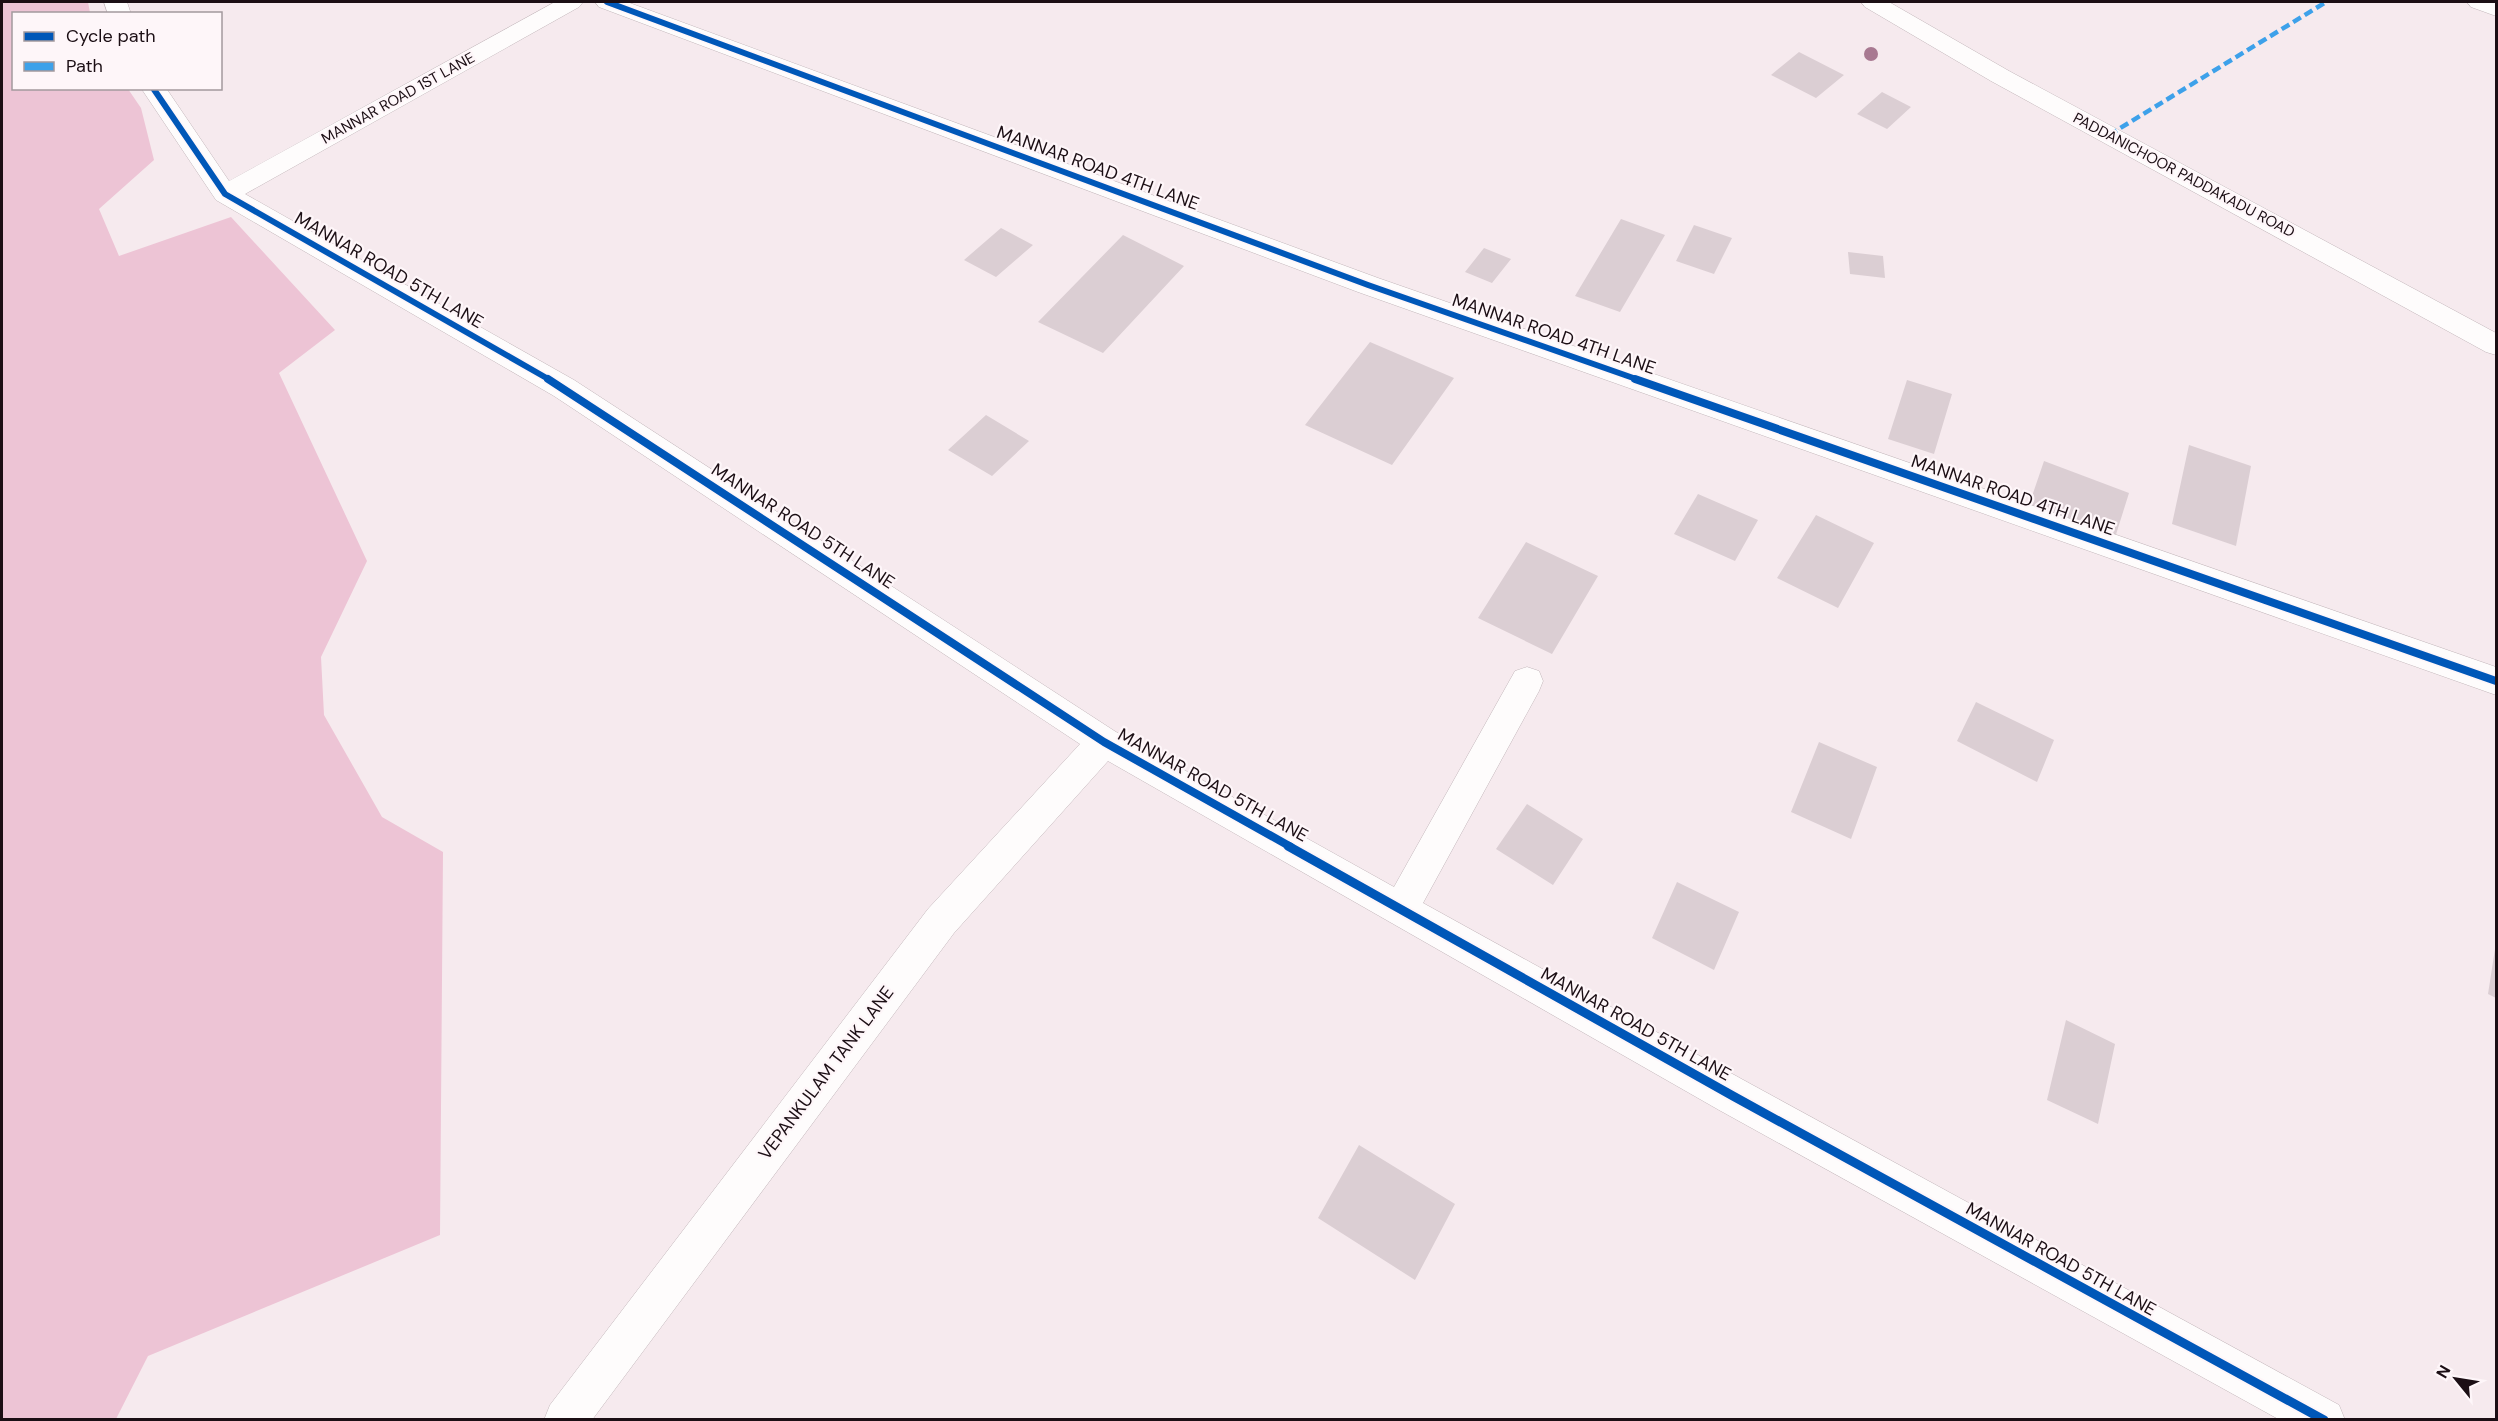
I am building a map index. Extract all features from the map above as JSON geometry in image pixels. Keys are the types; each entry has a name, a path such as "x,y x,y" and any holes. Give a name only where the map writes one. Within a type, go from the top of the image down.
{"street":[{"name":"MANNAR ROAD 1ST LANE","path":"225,194 571,2"},
{"name":"MANNAR ROAD 4TH LANE","path":"607,2 1368,285 2496,681"},
{"name":"PADDANICHOOR PADDAKADU ROAD","path":"1873,2 2000,76 2496,345"},
{"path":"2480,2 2496,9"},
{"name":"MANNAR ROAD 5TH LANE","path":"154,90 225,194 564,388 1104,742 1733,1096 2324,1419"},
{"path":"1401,909 1527,681"},
{"name":"VEPANKULAM TANK LANE","path":"565,1419 941,921 1104,742"}],"shaded area":[{"path":"2,2 88,2 90,12 12,12 12,90 129,90 141,108 154,160 99,209 119,256 231,217 335,330 279,373 367,561 321,657 324,715 382,817 443,852 440,1235 148,1356 116,1419 2,1419"}],"building":[{"path":"1799,52 1844,75 1816,98 1771,75"},
{"path":"1882,92 1911,107 1887,129 1857,114"},
{"path":"1621,219 1665,235 1620,312 1575,296"},
{"path":"1694,225 1732,238 1714,274 1676,261"},
{"path":"1001,228 1033,245 996,277 964,260"},
{"path":"1123,235 1184,266 1103,353 1038,322"},
{"path":"1484,248 1511,259 1492,283 1465,272"},
{"path":"1848,252 1883,256 1885,278 1850,274"},
{"path":"1370,342 1454,378 1392,465 1305,425"},
{"path":"1907,380 1952,394 1934,454 1888,439"},
{"path":"986,415 1029,441 992,476 948,450"},
{"path":"2189,445 2251,466 2236,546 2172,524"},
{"path":"2044,461 2129,493 2113,544 2027,511"},
{"path":"1698,494 1758,520 1735,561 1674,534"},
{"path":"1816,515 1874,543 1838,608 1777,578"},
{"path":"1526,542 1598,576 1552,654 1478,618"},
{"path":"1976,702 2054,740 2037,782 1957,741"},
{"path":"1819,742 1877,767 1851,839 1791,812"},
{"path":"1527,804 1583,839 1553,885 1496,849"},
{"path":"1677,882 1739,912 1714,970 1652,938"},
{"path":"2496,949 2496,998 2488,994"},
{"path":"2066,1020 2115,1044 2098,1124 2047,1100"},
{"path":"1359,1145 1455,1204 1415,1280 1318,1218"}],"marked path":[{"path":"2109,135 2326,2"}],"cycle path":[{"path":"607,2 1368,285 2496,681"},
{"path":"154,90 225,194 564,388 1104,742 1733,1096 2324,1420"}]}
